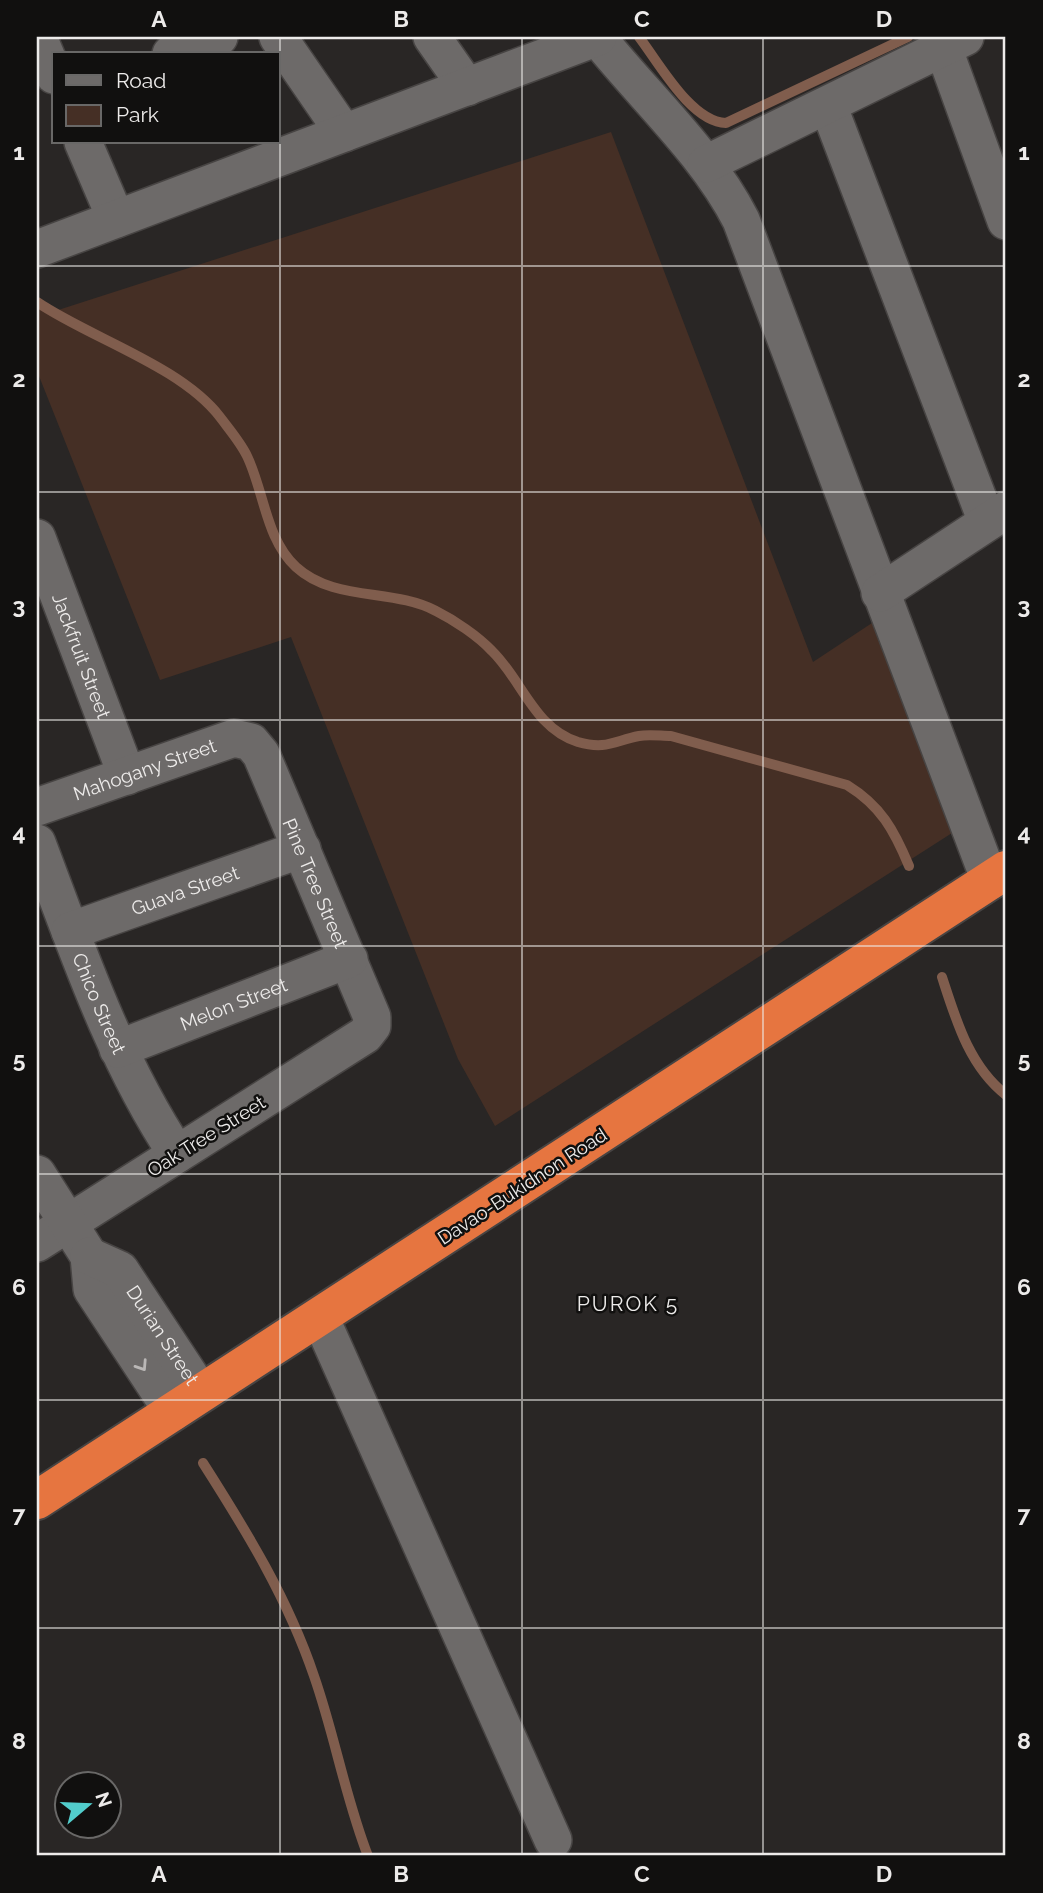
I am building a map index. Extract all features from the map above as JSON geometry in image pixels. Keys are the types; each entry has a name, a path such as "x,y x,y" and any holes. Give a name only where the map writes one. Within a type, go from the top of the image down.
{"highway":[{"name":"Davao-Bukidnon Road","path":"37,1500 998,876"}],"street":[{"path":"38,37 52,70"},
{"path":"176,52 219,37"},
{"path":"278,37 344,133"},
{"path":"432,37 467,87"},
{"path":"37,249 598,37 668,123 706,163 741,220 880,593 998,876"},
{"path":"706,163 828,106 954,42 1006,220"},
{"path":"828,106 997,516 880,593"},
{"path":"84,144 116,219"},
{"name":"Jackfruit Street","path":"37,538 127,776"},
{"name":"Mahogany Street","path":"37,807 234,738 251,742"},
{"name":"Pine Tree Street","path":"251,742 261,754 370,1008 372,1026"},
{"name":"Chico Street","path":"37,843 118,1049 156,1122 177,1154"},
{"name":"Guava Street","path":"70,931 302,849"},
{"name":"Melon Street","path":"118,1049 349,960"},
{"name":"Oak Tree Street","path":"37,1243 365,1035 372,1026"},
{"name":"Durian Street","path":"37,1174 89,1256 92,1289 187,1403"},
{"path":"320,1317 554,1840"}],"green space":[{"path":"611,132 813,662 872,623 952,833 495,1126 458,1059 291,637 160,680 37,371 37,302 52,312"}],"waterway":[{"path":"639,37 688,102 700,113 726,123 908,37"},
{"path":"37,302 159,368 203,399 235,436 244,451 278,543 296,567 311,578 346,590 419,604 450,619 492,651 550,726 578,742 603,745 643,735 671,736 847,785 878,810 898,841 909,866"},
{"path":"942,977 973,1056 982,1070 1006,1095"},
{"path":"203,1463 265,1566 304,1648 368,1856"}],"district":[{"name":"PUROK 5","path":"628,1303"}]}
